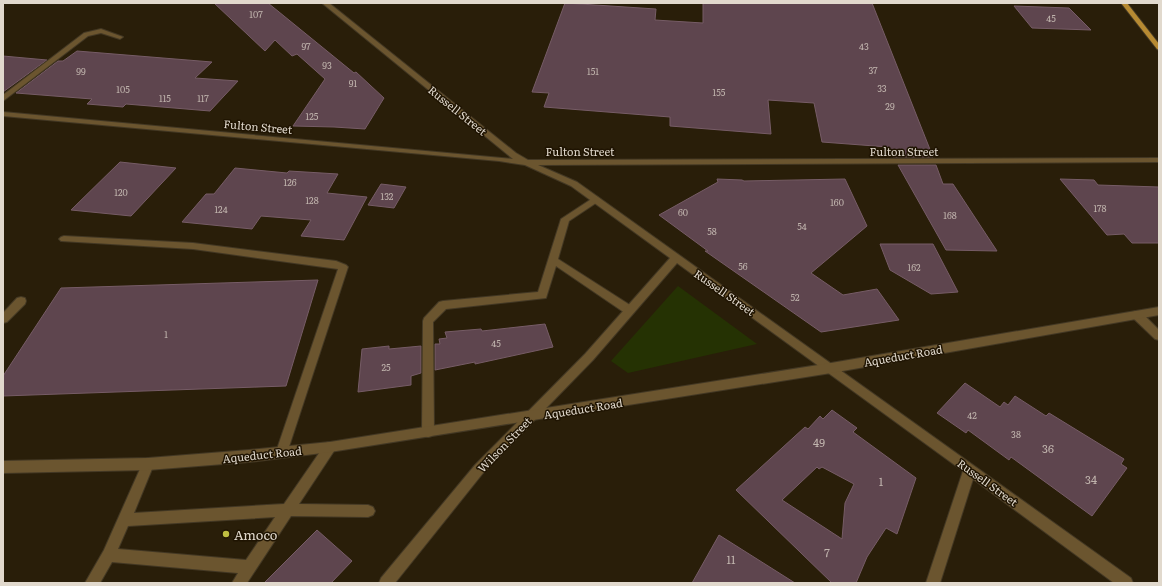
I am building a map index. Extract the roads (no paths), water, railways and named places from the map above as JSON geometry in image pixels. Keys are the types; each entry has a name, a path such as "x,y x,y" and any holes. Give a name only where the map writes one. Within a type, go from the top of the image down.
{"main road":[{"path":"1124,3 1159,48"}],"street":[{"name":"Russell Street","path":"325,3 525,163 574,184 596,199 1126,583"},
{"path":"3,99 86,34 101,32 120,37"},
{"name":"Fulton Street","path":"3,114 499,159 525,163 1159,160"},
{"path":"428,432 428,321 442,305 542,295 565,219 596,199"},
{"path":"64,239 193,246 277,255 336,264 343,267 282,452"},
{"name":"Wilson Street","path":"386,583 480,469 590,357 676,257"},
{"path":"553,260 629,310"},
{"path":"3,319 21,301"},
{"name":"Aqueduct Road","path":"3,467 148,464 330,447 831,368 1159,311"},
{"path":"1137,315 1159,336"},
{"path":"239,583 330,447"},
{"path":"97,582 148,464"},
{"path":"933,583 970,469"},
{"path":"123,520 288,510 368,511"},
{"path":"109,554 250,567"}],"place":[{"name":"Amoco","path":"226,534"}]}
